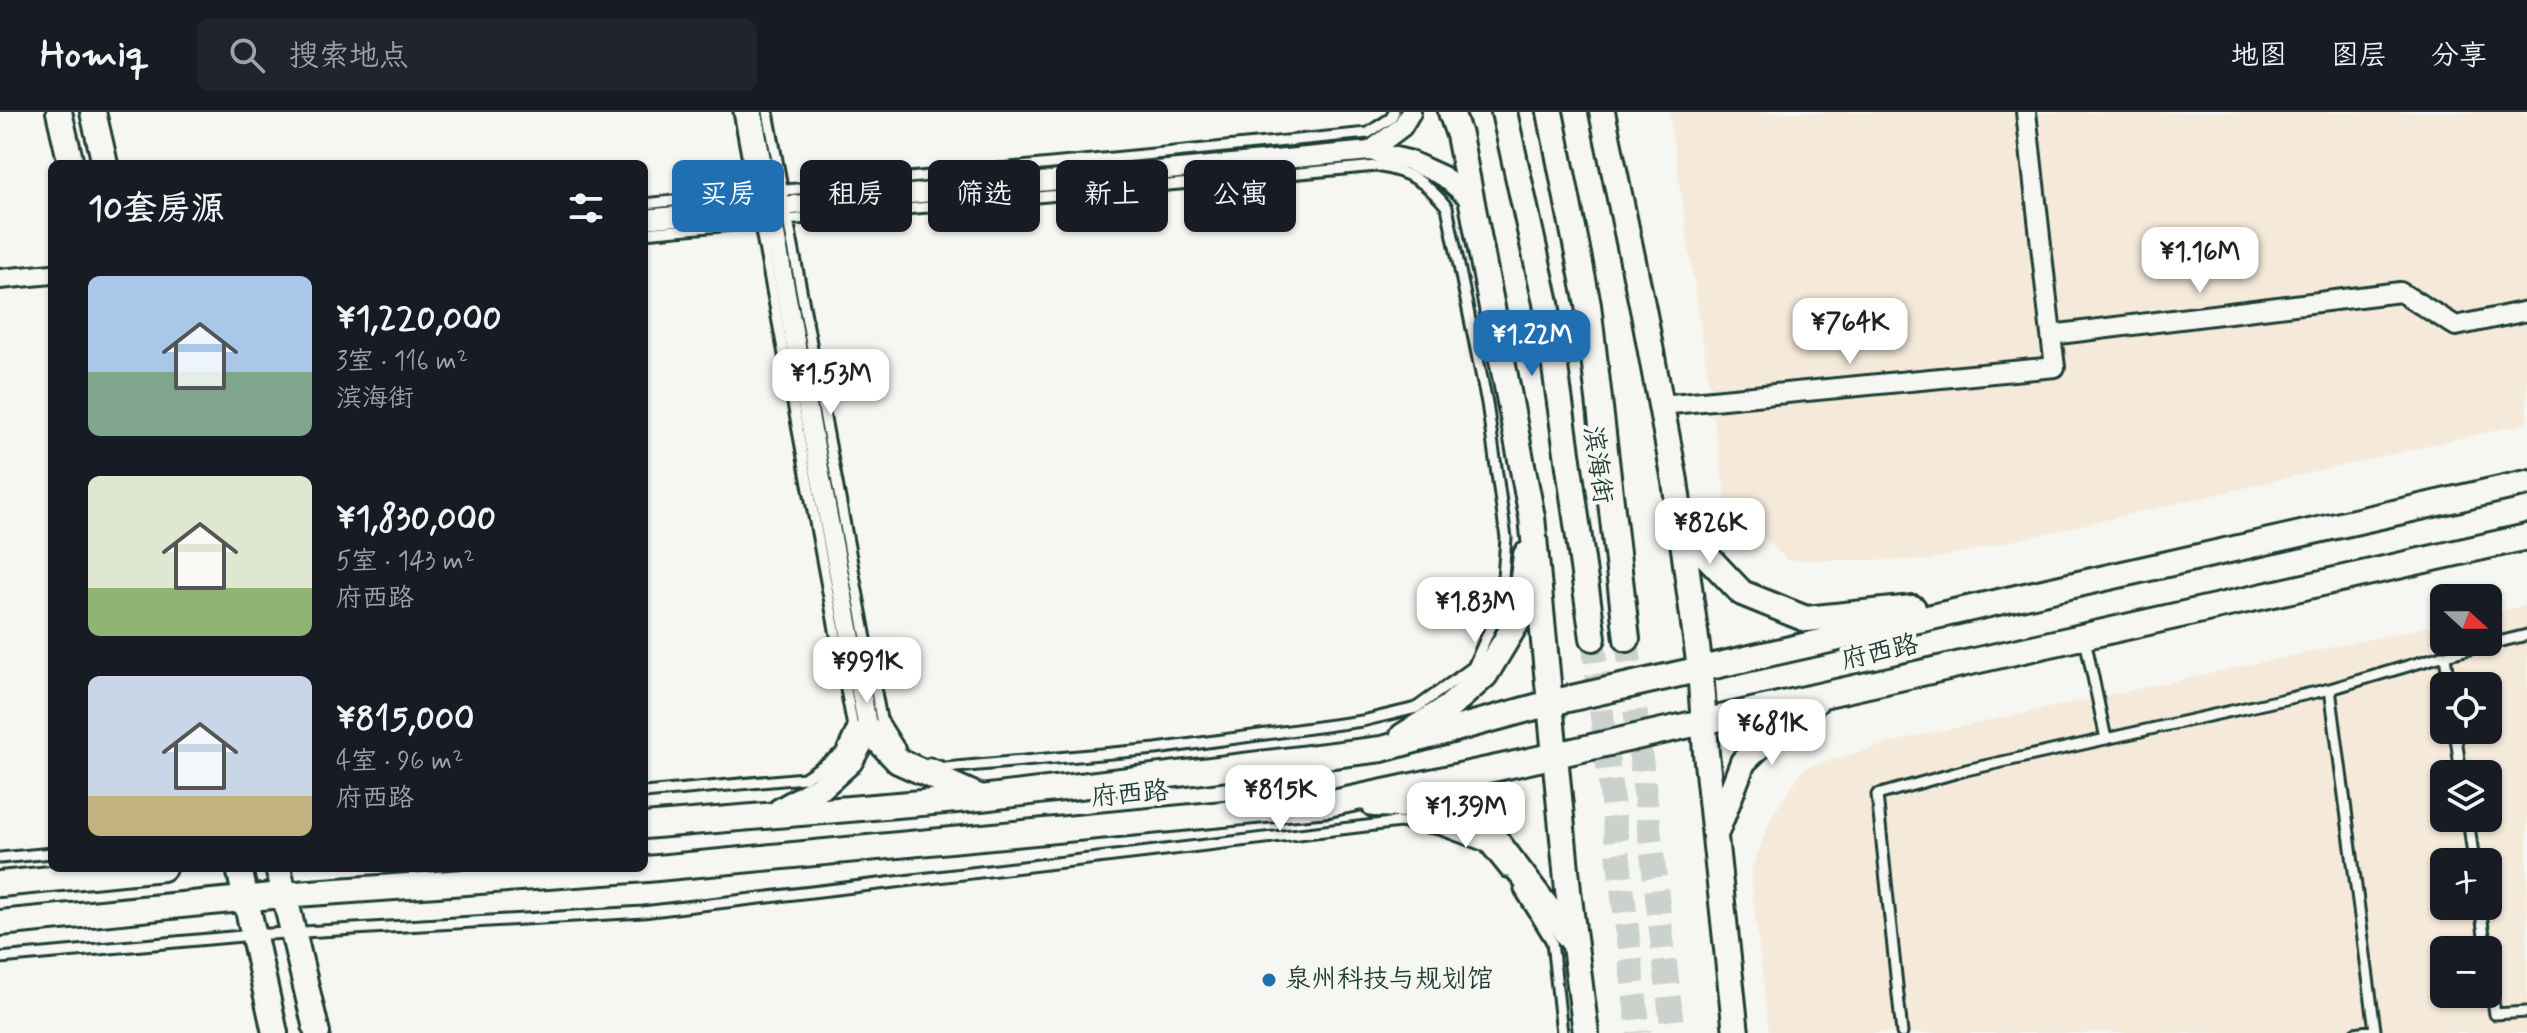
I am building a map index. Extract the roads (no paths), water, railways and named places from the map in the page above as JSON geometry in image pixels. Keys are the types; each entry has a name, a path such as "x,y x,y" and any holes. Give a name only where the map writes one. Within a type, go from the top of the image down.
{"street":[{"path":"59,112 70,160"},
{"path":"93,112 104,160"},
{"path":"752,112 762,160"},
{"path":"1370,151 1402,127 1411,112"},
{"path":"1451,112 1459,135 1532,517 1586,1033"},
{"name":"滨海街","path":"1504,112 1546,303 1593,638"},
{"name":"滨海街","path":"1550,112 1588,305 1627,639"},
{"path":"1602,112 1675,481 1700,669 1736,1033"},
{"path":"1661,405 2055,367 2026,112"},
{"path":"784,206 1370,151 1408,160 1443,176 1472,201"},
{"path":"648,219 672,216"},
{"path":"776,232 868,729 898,761 981,798"},
{"path":"0,279 48,274"},
{"path":"2051,335 2400,292 2456,326 2527,311"},
{"path":"1675,481 1701,550 1742,593 1806,619 2027,596"},
{"name":"府西路","path":"648,826 981,798 1382,749 1550,703 2527,483"},
{"path":"1382,749 1448,708 1485,675 1517,622 1532,517"},
{"name":"府西路","path":"648,869 1328,804 2527,537"},
{"path":"1715,836 1743,762 1780,726 1825,694"},
{"path":"771,816 821,787 850,761 868,729"},
{"path":"1328,804 1406,805 1440,814 1492,835 1575,944"},
{"path":"0,884 122,872"},
{"path":"240,872 275,1033"},
{"path":"279,872 317,1033"},
{"name":"府西路","path":"0,923 282,895 605,872"}],"lane":[{"path":"739,112 755,160"},
{"path":"768,112 770,160"},
{"path":"784,205 1368,133 1391,118 1394,112"},
{"path":"1377,166 1405,171 1431,188 1447,207 1487,403 1506,538 1501,604 1473,667 1416,708 1362,721 1156,749 945,768 903,754 881,719 771,207 1377,166"},
{"path":"648,204 672,205"},
{"path":"648,232 672,227"},
{"path":"648,793 804,778 841,753 853,727 775,232"},
{"path":"2502,641 2527,635"},
{"path":"2084,636 2106,739"},
{"path":"1902,1033 1877,795 1966,770 2330,689 2442,656"},
{"path":"2330,689 2375,1030 2355,1033"},
{"path":"0,958 253,935 643,912 1400,822 1439,829 1485,846 1519,888 1552,942 1562,1033"},
{"path":"0,858 48,853"},
{"path":"2494,1008 2495,1014 2527,1012"}],"tunnel":[{"path":"1593,638 1639,1033"},
{"path":"1627,639 1673,1033"}],"place":[{"name":"泉州科技与规划馆","path":"1269,980"}]}
